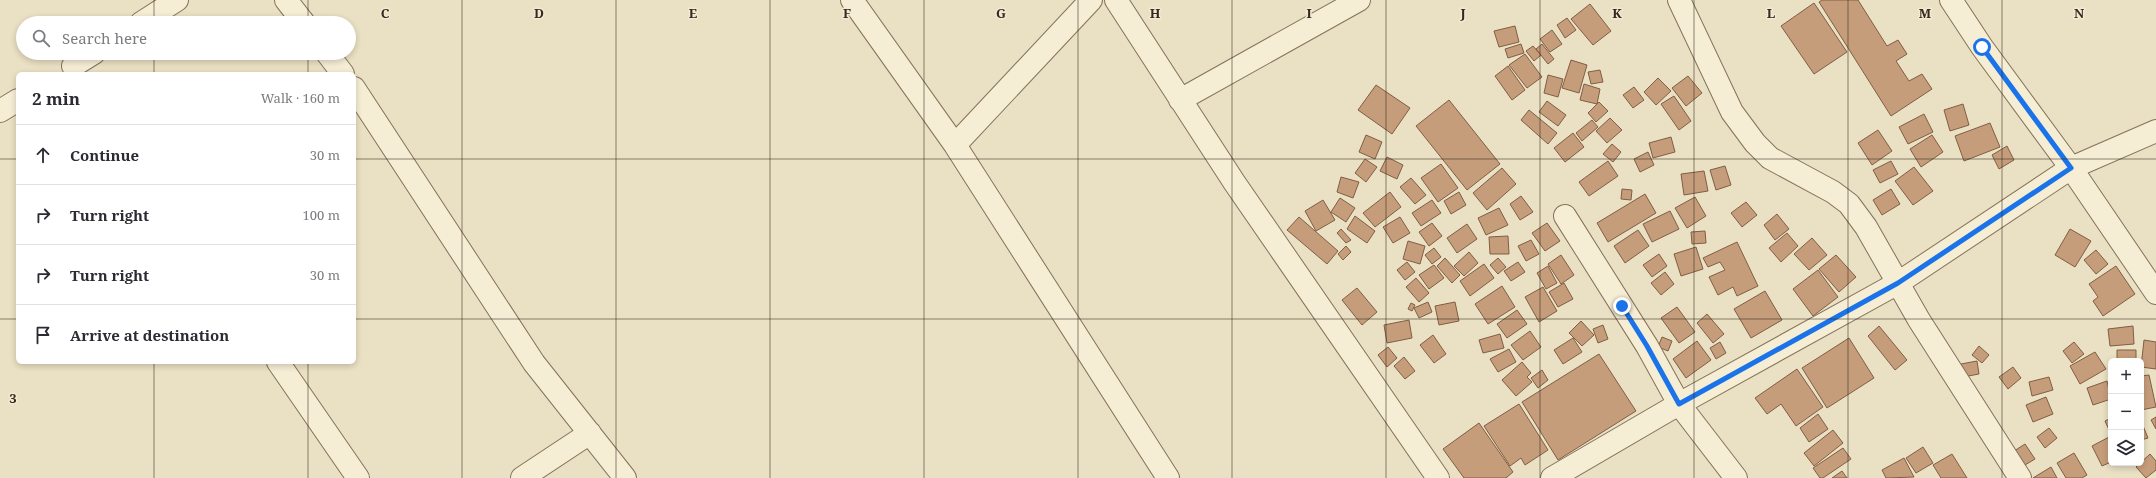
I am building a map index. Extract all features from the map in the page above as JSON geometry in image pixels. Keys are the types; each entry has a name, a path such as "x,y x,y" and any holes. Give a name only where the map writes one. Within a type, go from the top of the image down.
{"street":[{"path":"152,16 177,0"},
{"path":"286,0 299,16"},
{"path":"852,0 955,145 1168,478"},
{"path":"955,145 1091,0"},
{"path":"1116,0 1238,189 1438,478"},
{"path":"1180,100 1359,0"},
{"path":"1679,0 1732,112 1754,143 1770,158 1833,192 1849,204 1866,227 1919,320 2020,478"},
{"path":"1951,0 1982,47 2071,168 2156,293"},
{"path":"71,71 85,60"},
{"path":"332,60 341,72"},
{"path":"356,91 534,363 625,478"},
{"path":"0,111 16,101"},
{"path":"1552,478 1679,404 1898,283 2071,168 2156,131"},
{"path":"1565,216 1647,346 1679,404 1736,478"},
{"path":"279,364 358,478"},
{"path":"522,478 590,433"}],"building":[{"path":"1822,0 1858,0 1887,46 1898,40 1907,54 1896,61 1909,81 1922,74 1932,89 1891,116 1819,2"},
{"path":"1814,3 1847,52 1814,74 1781,26"},
{"path":"1590,4 1611,31 1593,45 1571,19"},
{"path":"1567,18 1576,30 1565,38 1557,25"},
{"path":"1515,26 1519,42 1499,47 1494,31"},
{"path":"1552,30 1562,44 1550,52 1540,39"},
{"path":"1521,44 1524,53 1508,58 1505,49"},
{"path":"1542,44 1554,59 1548,64 1536,49"},
{"path":"1533,46 1541,55 1534,61 1526,51"},
{"path":"1525,54 1542,77 1527,88 1509,65"},
{"path":"1571,60 1587,65 1579,93 1562,88"},
{"path":"1508,66 1525,90 1512,100 1495,76"},
{"path":"1600,70 1603,82 1591,84 1588,72"},
{"path":"1548,75 1563,79 1558,97 1544,93"},
{"path":"1688,76 1702,93 1686,106 1672,88"},
{"path":"1658,78 1671,91 1656,105 1644,92"},
{"path":"1584,84 1600,89 1597,104 1580,100"},
{"path":"1376,85 1410,108 1392,134 1358,110"},
{"path":"1634,87 1644,100 1633,108 1623,95"},
{"path":"1674,96 1691,121 1679,130 1661,104"},
{"path":"1449,100 1500,164 1467,190 1416,126"},
{"path":"1547,101 1566,115 1558,126 1539,112"},
{"path":"1599,102 1608,111 1596,122 1588,113"},
{"path":"1963,104 1969,125 1950,131 1944,110"},
{"path":"1529,110 1557,133 1548,144 1521,120"},
{"path":"1924,114 1933,132 1908,144 1899,127"},
{"path":"1610,118 1622,130 1607,143 1596,131"},
{"path":"1592,120 1598,127 1582,141 1576,133"},
{"path":"1990,123 2000,147 1964,161 1955,136"},
{"path":"1878,130 1892,151 1872,165 1858,143"},
{"path":"1573,133 1584,147 1565,162 1554,148"},
{"path":"1366,135 1382,142 1375,159 1359,152"},
{"path":"1932,135 1943,152 1921,167 1910,149"},
{"path":"1671,137 1675,152 1653,158 1649,143"},
{"path":"1612,144 1621,152 1613,162 1603,154"},
{"path":"2007,146 2014,160 1999,169 1992,155"},
{"path":"1648,152 1654,165 1640,172 1634,159"},
{"path":"1387,157 1403,165 1397,179 1380,171"},
{"path":"1365,159 1377,167 1366,182 1355,173"},
{"path":"1608,161 1618,176 1589,196 1579,182"},
{"path":"1891,161 1898,174 1880,183 1873,170"},
{"path":"1441,164 1458,188 1438,202 1421,178"},
{"path":"1725,166 1731,185 1716,190 1710,170"},
{"path":"1914,167 1933,191 1913,205 1895,181"},
{"path":"1502,168 1516,184 1487,210 1473,193"},
{"path":"1704,171 1708,191 1684,195 1681,174"},
{"path":"1341,177 1359,182 1353,198 1337,192"},
{"path":"1411,178 1426,195 1415,204 1400,187"},
{"path":"1622,189 1632,190 1631,200 1621,199"},
{"path":"1891,189 1900,204 1882,215 1873,200"},
{"path":"1390,192 1401,207 1375,227 1363,213"},
{"path":"1459,192 1466,205 1451,214 1444,201"},
{"path":"1645,194 1656,213 1608,242 1597,223"},
{"path":"1521,196 1533,212 1520,220 1510,204"},
{"path":"1695,197 1706,216 1687,228 1675,208"},
{"path":"1340,198 1355,208 1346,222 1331,212"},
{"path":"1323,200 1335,220 1316,231 1305,211"},
{"path":"1432,200 1441,213 1421,226 1412,213"},
{"path":"1746,202 1757,215 1742,227 1731,213"},
{"path":"1499,208 1508,225 1486,235 1478,218"},
{"path":"1670,211 1679,229 1652,242 1643,224"},
{"path":"1777,214 1789,229 1775,240 1764,225"},
{"path":"1355,216 1375,231 1367,243 1347,229"},
{"path":"1299,217 1338,251 1327,264 1287,230"},
{"path":"1400,217 1410,233 1393,243 1383,227"},
{"path":"1432,223 1442,236 1429,246 1419,232"},
{"path":"1547,223 1560,241 1545,251 1532,233"},
{"path":"1467,224 1477,239 1457,253 1447,238"},
{"path":"1341,229 1351,240 1346,243 1337,233"},
{"path":"2070,229 2091,241 2075,267 2055,255"},
{"path":"1638,230 1649,246 1625,263 1614,246"},
{"path":"1705,231 1706,243 1692,244 1691,232"},
{"path":"1787,233 1798,246 1781,262 1769,248"},
{"path":"1508,236 1509,254 1490,254 1489,237"},
{"path":"1812,238 1827,255 1809,270 1794,254"},
{"path":"1531,240 1539,254 1526,261 1518,246"},
{"path":"1408,241 1425,246 1420,264 1403,259"},
{"path":"1737,242 1758,286 1737,296 1733,287 1718,295 1709,277 1725,270 1720,262 1708,267 1703,258"},
{"path":"1346,246 1351,252 1343,260 1338,254"},
{"path":"1696,247 1703,269 1681,276 1674,254"},
{"path":"1434,248 1441,257 1432,264 1425,255"},
{"path":"2096,250 2108,264 2096,274 2084,260"},
{"path":"1469,252 1478,263 1464,276 1454,266"},
{"path":"1659,254 1667,266 1652,277 1643,265"},
{"path":"1561,255 1574,275 1561,284 1548,264"},
{"path":"1836,255 1856,277 1839,292 1819,269"},
{"path":"1445,258 1460,275 1452,283 1437,266"},
{"path":"1498,258 1506,267 1498,274 1490,265"},
{"path":"1407,262 1415,272 1405,280 1397,270"},
{"path":"1518,262 1525,272 1511,281 1504,271"},
{"path":"1484,264 1494,278 1470,296 1460,281"},
{"path":"1434,265 1444,278 1429,289 1419,275"},
{"path":"1548,266 1557,283 1546,289 1537,273"},
{"path":"2116,266 2135,294 2103,316 2093,301 2098,297 2089,284"},
{"path":"1818,270 1838,297 1813,316 1793,289"},
{"path":"1665,272 1674,284 1661,295 1651,283"},
{"path":"1416,278 1429,293 1419,302 1406,287"},
{"path":"1564,283 1573,299 1558,307 1549,292"},
{"path":"1502,286 1515,307 1488,324 1475,304"},
{"path":"1543,287 1557,311 1539,322 1525,297"},
{"path":"1357,288 1377,312 1362,325 1342,300"},
{"path":"1765,291 1782,320 1751,338 1734,309"},
{"path":"1428,302 1432,312 1419,318 1414,308"},
{"path":"1455,302 1459,321 1439,325 1435,306"},
{"path":"1411,303 1415,305 1412,311 1408,309"},
{"path":"1677,307 1695,332 1679,343 1661,318"},
{"path":"1517,310 1527,324 1507,338 1497,324"},
{"path":"1707,314 1724,334 1713,343 1697,323"},
{"path":"1409,320 1412,338 1387,343 1384,325"},
{"path":"1581,321 1594,335 1582,346 1569,333"},
{"path":"1603,325 1608,339 1598,343 1593,329"},
{"path":"1879,326 1907,360 1895,370 1868,336"},
{"path":"2133,326 2134,344 2110,346 2108,329"},
{"path":"1530,331 1541,347 1523,360 1511,345"},
{"path":"1500,334 1504,348 1483,353 1479,340"},
{"path":"1433,335 1446,354 1434,363 1420,345"},
{"path":"1662,337 1672,341 1668,351 1658,347"},
{"path":"1573,338 1582,352 1563,364 1554,350"},
{"path":"1849,338 1874,378 1827,408 1802,368"},
{"path":"2144,340 2156,342 2156,369 2144,367 2144,358 2142,358"},
{"path":"1697,341 1711,360 1686,378 1673,359"},
{"path":"1720,342 1726,353 1716,359 1710,348"},
{"path":"2074,342 2084,354 2072,363 2063,351"},
{"path":"1979,346 1989,355 1982,363 1972,355"},
{"path":"1388,347 1397,358 1387,367 1378,355"},
{"path":"1509,349 1516,362 1498,372 1490,359"},
{"path":"2117,350 2136,350 2136,358 2117,358"},
{"path":"2095,352 2106,369 2080,384 2070,366"},
{"path":"1599,354 1636,411 1558,460 1522,402"},
{"path":"1404,357 1415,371 1405,379 1394,366"},
{"path":"1977,361 1979,374 1963,377 1961,364"},
{"path":"1522,362 1531,373 1527,377 1532,382 1516,396 1502,380"},
{"path":"2013,367 2021,378 2008,389 1999,377"},
{"path":"1797,369 1823,407 1796,426 1781,404 1767,414 1755,398"},
{"path":"1542,370 1548,380 1538,388 1531,378"},
{"path":"2149,375 2156,407 2144,409 2144,394 2144,376"},
{"path":"2049,377 2053,390 2032,396 2029,382"},
{"path":"2107,381 2108,400 2093,405 2087,388"},
{"path":"2046,397 2053,414 2033,422 2026,405"},
{"path":"1519,404 1548,450 1525,465 1521,458 1510,466 1484,426"},
{"path":"1818,414 1828,429 1809,442 1800,428"},
{"path":"2156,417 2156,429 2151,420"},
{"path":"2108,420 2108,428 2105,421"},
{"path":"1479,423 1513,472 1506,478 1464,478 1443,449"},
{"path":"2049,428 2057,438 2045,448 2037,437"},
{"path":"2144,428 2148,438 2144,439"},
{"path":"1833,430 1843,443 1814,466 1804,453"},
{"path":"2108,438 2108,463 2102,466 2092,446"},
{"path":"2025,444 2035,459 2020,468 2011,453"},
{"path":"1923,447 1933,463 1916,473 1906,458"},
{"path":"1843,448 1851,459 1823,478 1820,478 1813,468"},
{"path":"2074,453 2087,475 2082,478 2066,478 2057,463"},
{"path":"1952,454 1967,478 1941,478 1933,465"},
{"path":"2150,454 2156,461 2156,470 2146,478 2136,467 2144,466 2144,460"},
{"path":"1904,458 1914,477 1886,478 1882,470"},
{"path":"2051,467 2057,478 2033,478"},
{"path":"1842,471 1847,478 1832,478"}],"route":[{"path":"1622,306 1647,346 1679,404 1898,283 2071,168 1982,47"}]}
